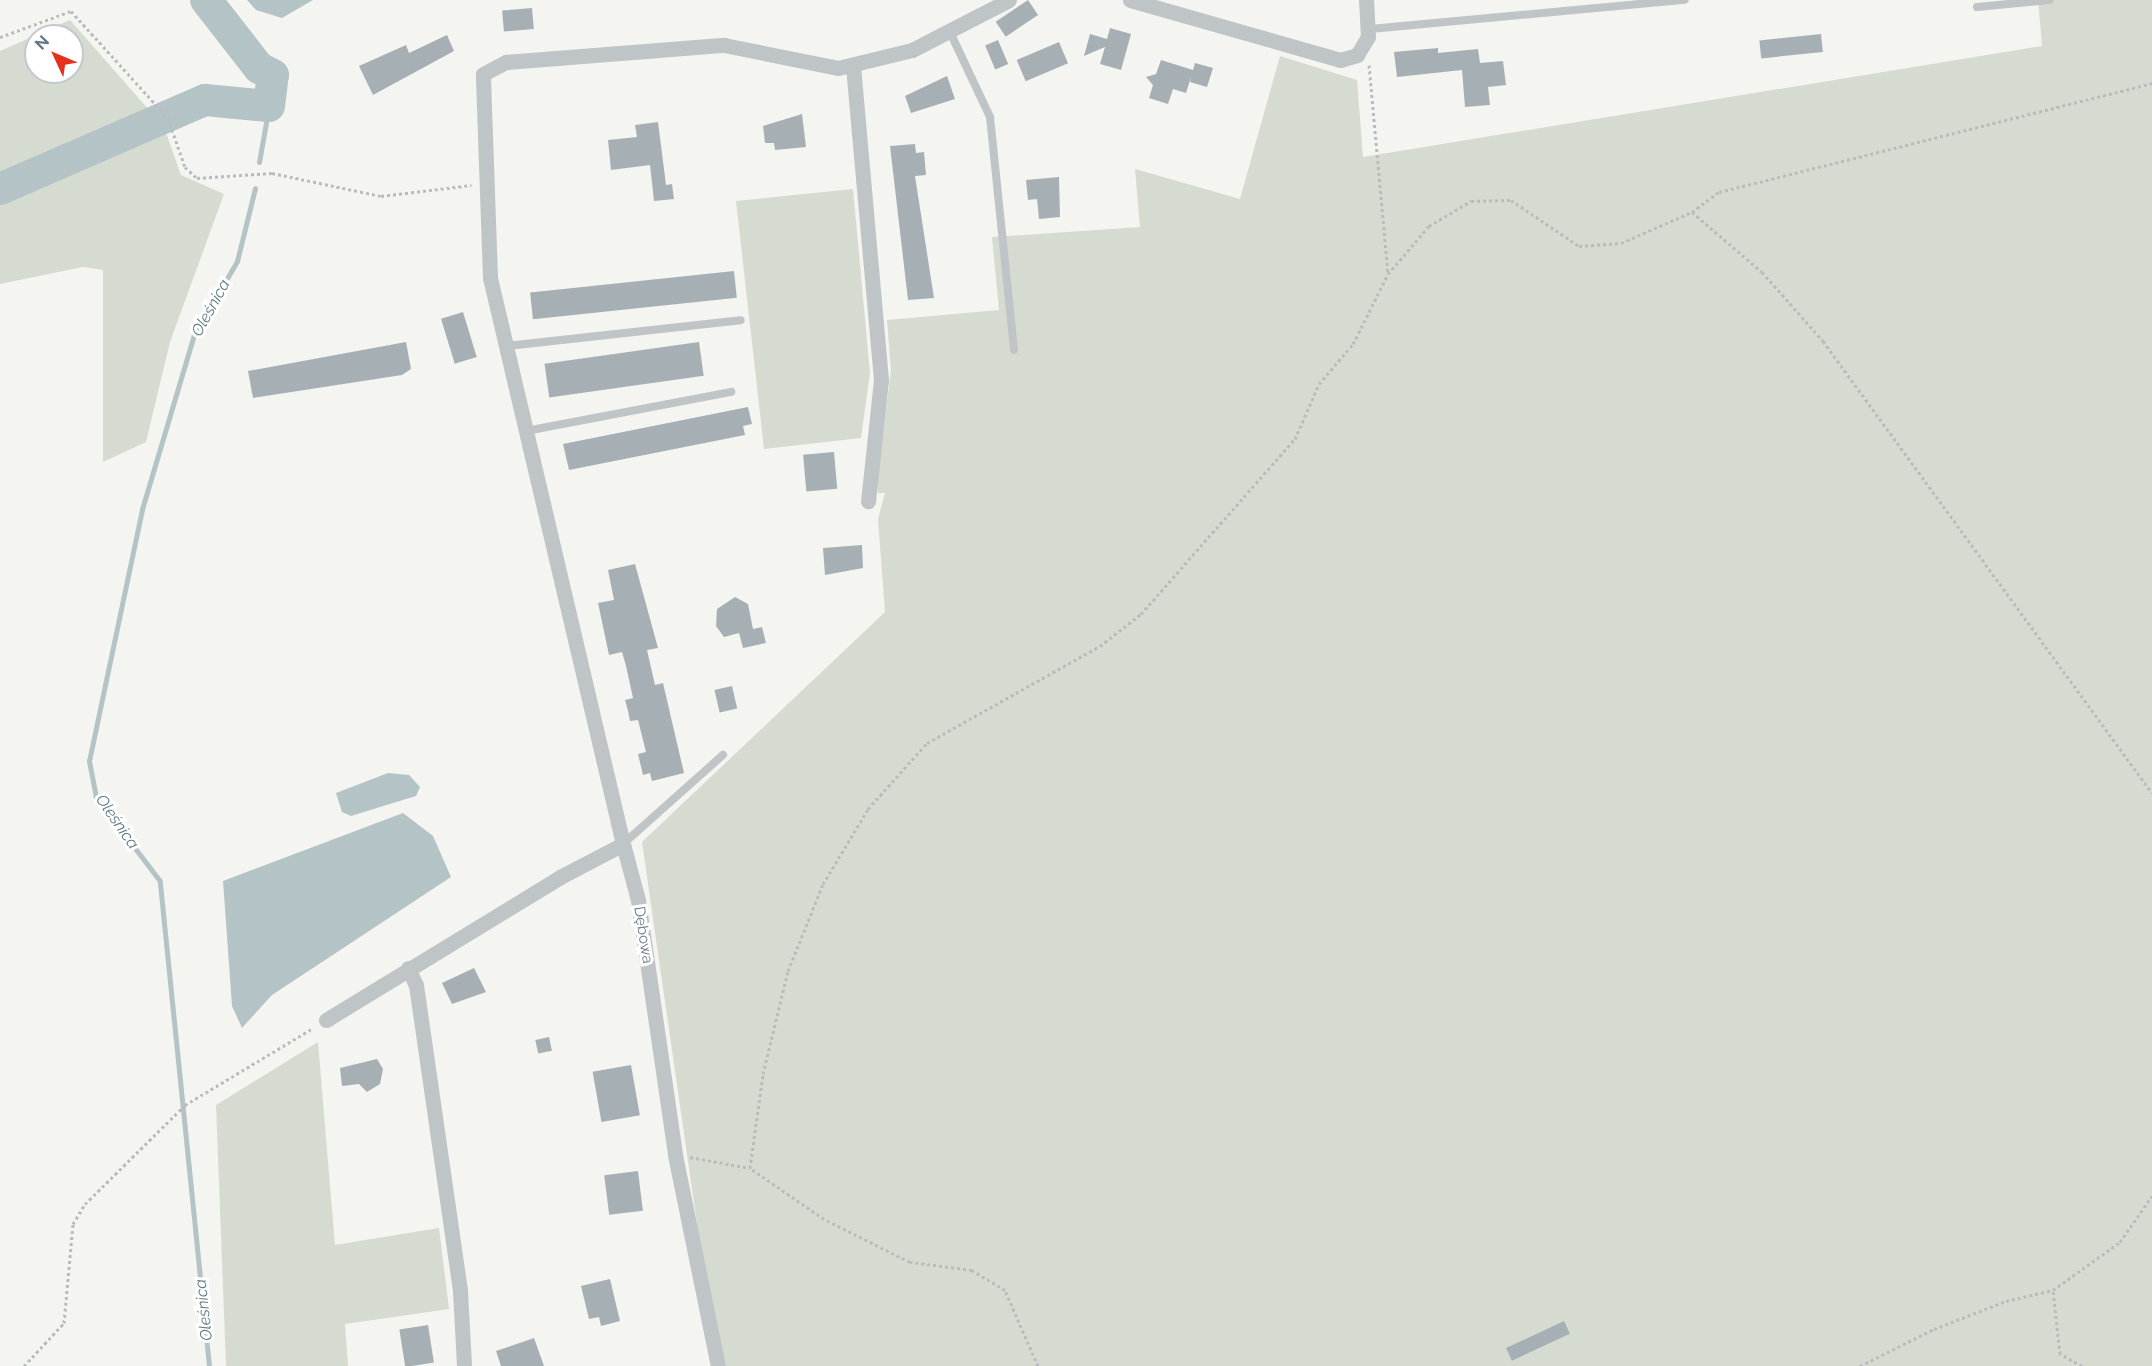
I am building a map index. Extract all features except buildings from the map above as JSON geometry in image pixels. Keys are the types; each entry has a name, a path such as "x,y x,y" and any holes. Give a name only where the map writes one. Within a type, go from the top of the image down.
{"street":[{"path":"868,501 880,380 853,66 899,55 950,32 1009,0"},
{"path":"1130,0 1340,60 1364,47 1370,29 1366,0"},
{"name":"Dębowa","path":"718,1366 675,1155 638,900 490,278 483,74 497,63 724,45 822,68 853,66"},
{"path":"326,1020 408,968 623,844"},
{"path":"408,968 416,985 460,1291 464,1366"}],"lane":[{"path":"1370,29 1685,0"},
{"path":"1977,7 2050,0"},
{"path":"950,32 990,117 1014,350"},
{"path":"507,346 741,320"},
{"path":"526,430 731,392"},
{"path":"623,844 723,755"}],"path":[{"path":"0,37 71,11 168,118 185,167 197,178 272,173 381,196 485,184"},
{"path":"1364,47 1388,274"},
{"path":"750,1168 763,1074 788,971 823,884 868,809 927,742 1100,646 1141,614 1295,439 1319,384 1353,344 1388,274 1429,226 1471,201 1511,200 1579,246 1621,243 1692,212 1719,192 2152,83"},
{"path":"1692,212 1762,272 1823,341 2152,793"},
{"path":"24,1366 64,1323 73,1224 85,1204 184,1105 326,1020"},
{"path":"675,1155 750,1168 824,1219 910,1262 972,1270 1005,1290 1038,1366"},
{"path":"1860,1366 1934,1329 2006,1301 2053,1290 2120,1242 2152,1196"},
{"path":"2053,1290 2060,1354 2082,1366"}],"shaded area":[{"path":"247,0 313,0 282,18 256,10"},
{"path":"2038,0 2152,0 2152,1366 725,1366 711,1321 642,842 885,612 878,519 885,493 878,493 877,482 891,370 887,320 999,310 992,237 1140,227 1135,169 1240,199 1280,56 1357,80 1363,157 2042,46"},
{"path":"70,20 74,24 61,24"},
{"path":"84,36 164,127 181,175 224,194 170,342 146,442 103,462 103,270 83,267 0,284 0,51 24,40 24,84 84,84"},
{"path":"853,189 870,373 861,438 764,449 736,201"},
{"path":"388,773 409,775 420,787 416,796 351,816 342,812 336,793"},
{"path":"403,813 433,836 451,877 272,995 242,1028 232,1006 223,881"},
{"path":"318,1042 335,1245 439,1228 449,1309 345,1324 348,1366 226,1366 216,1105"}],"waterway":[{"name":"Oleśnica","path":"0,189 205,100 269,106 273,75 259,68 206,0"},
{"name":"Oleśnica","path":"259,162 269,106"},
{"name":"Oleśnica","path":"209,1366 160,881 96,797 89,761 142,509 194,335 237,261 255,188"}]}
